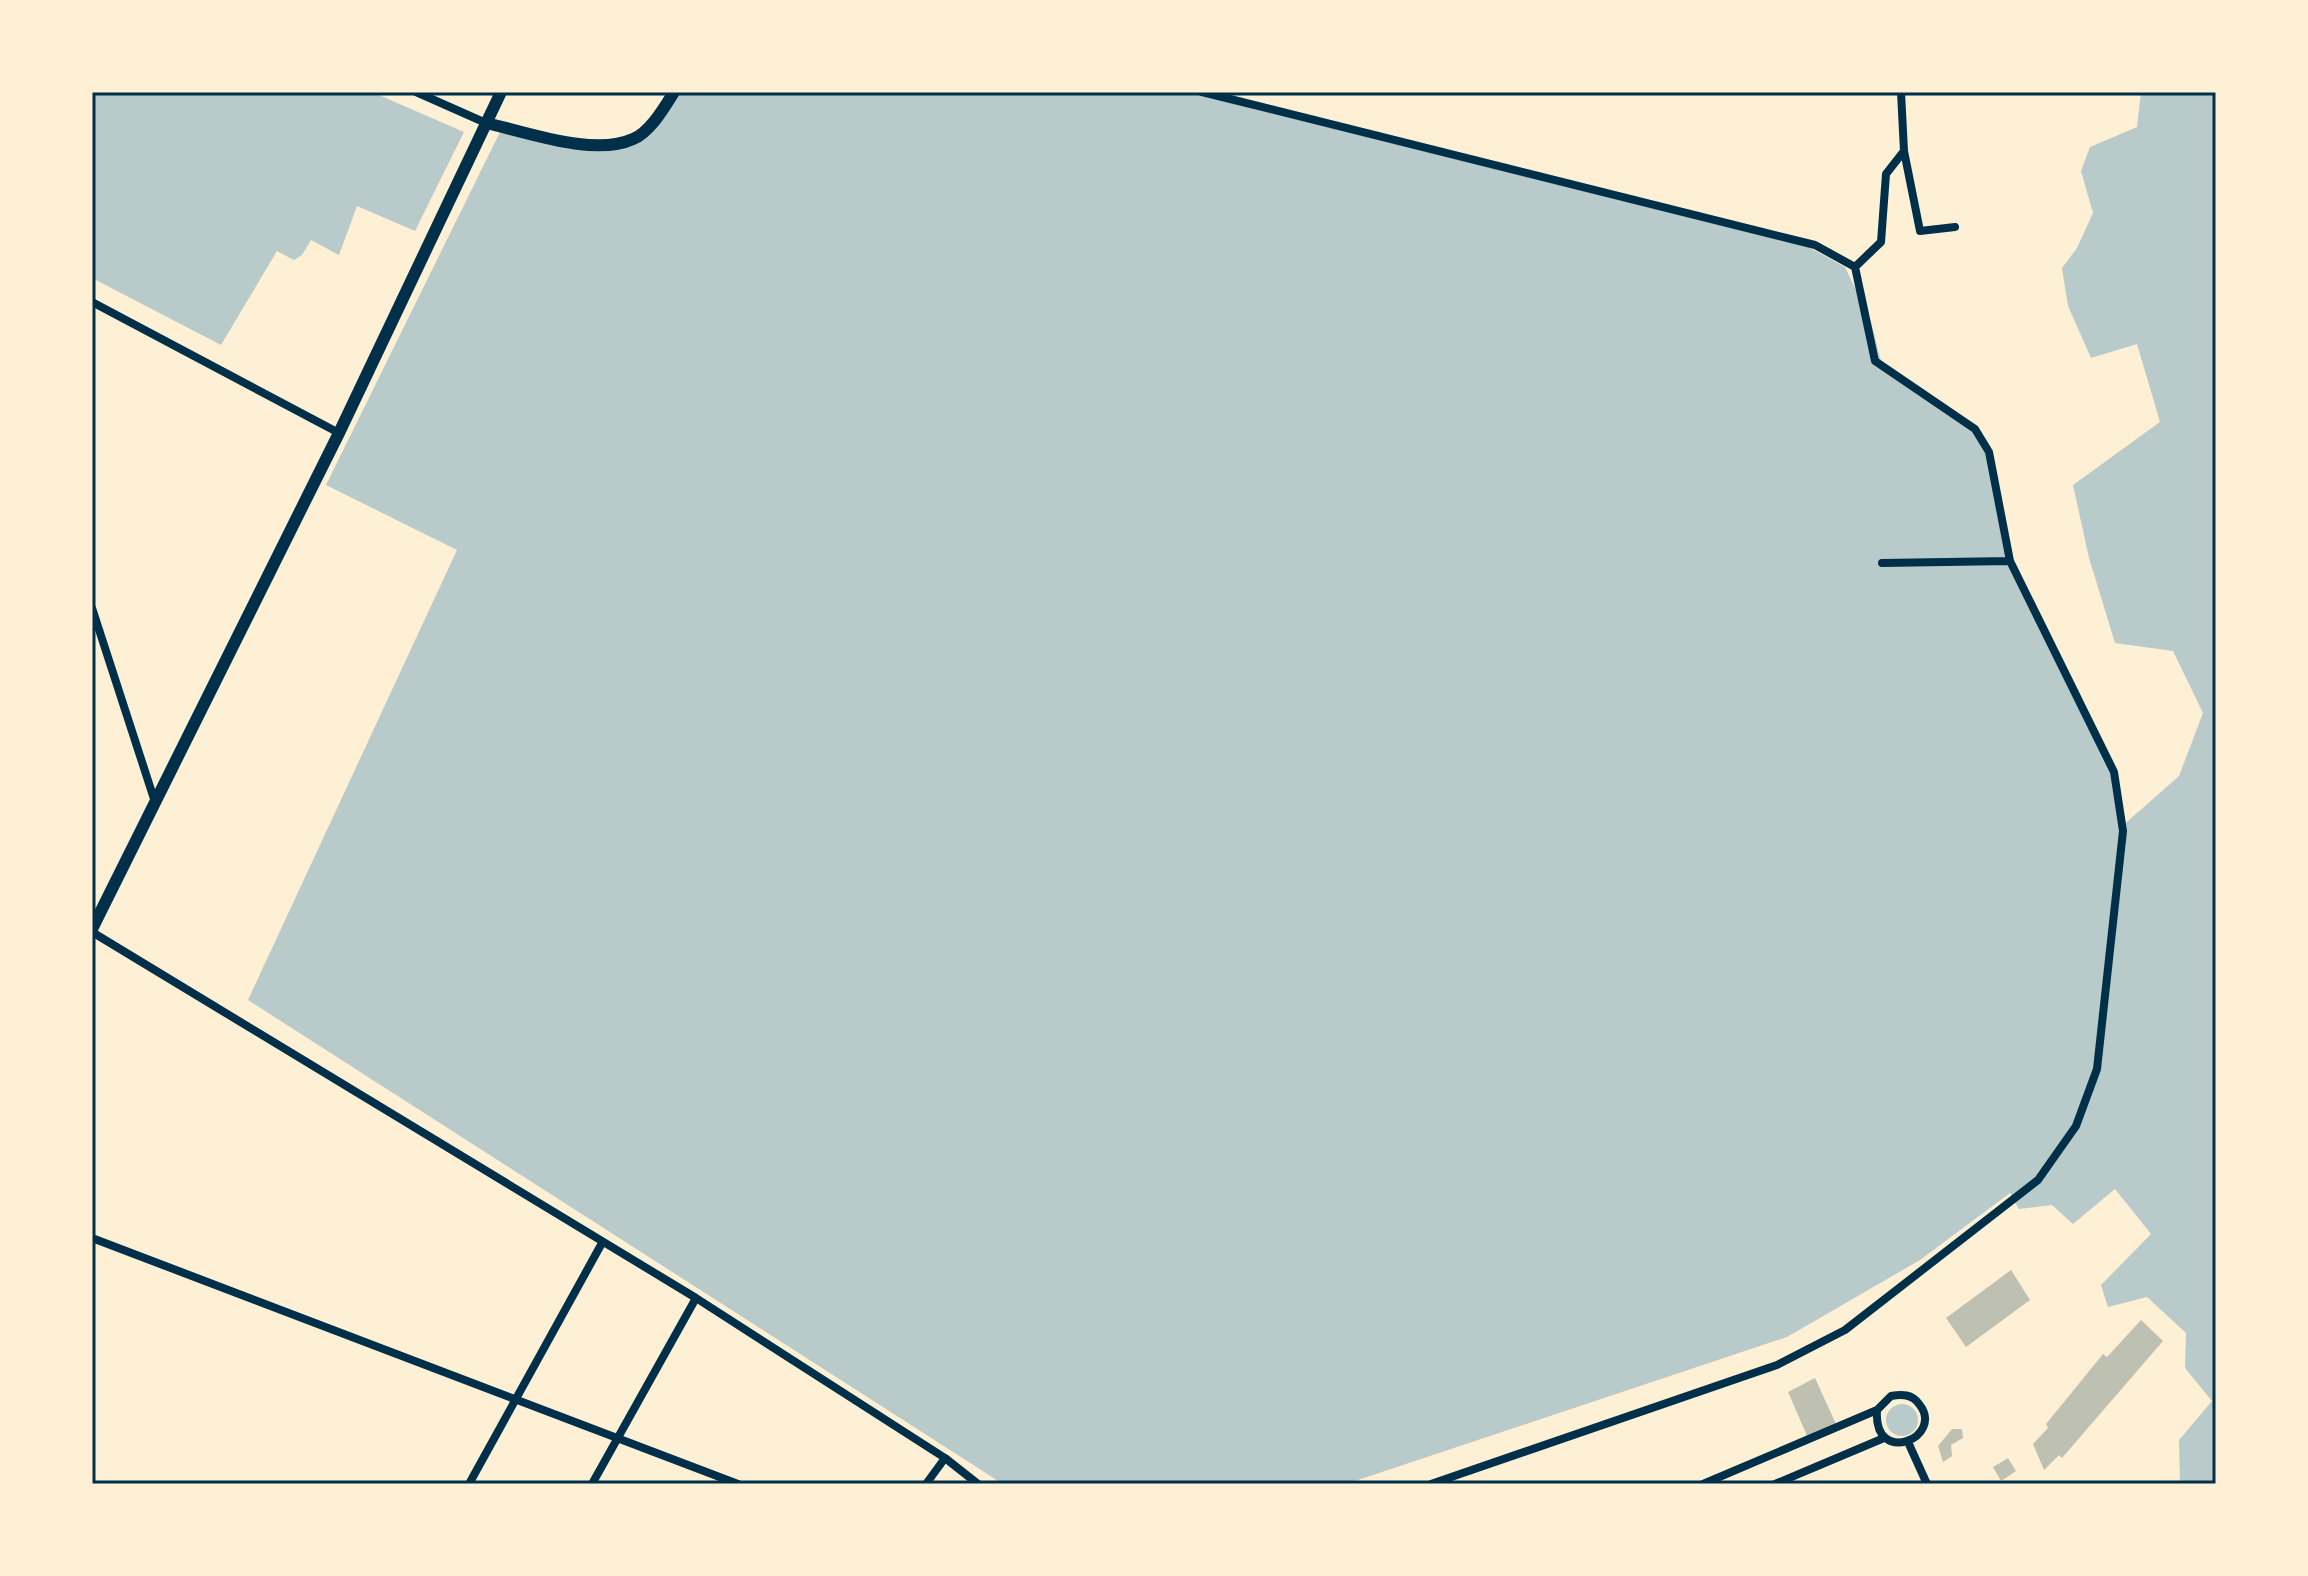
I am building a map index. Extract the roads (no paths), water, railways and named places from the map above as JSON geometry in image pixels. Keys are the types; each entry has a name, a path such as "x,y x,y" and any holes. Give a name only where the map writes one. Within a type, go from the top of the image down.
{"street":[{"path":"416,92 486,123 602,148 636,139 662,112 674,92"},
{"path":"501,92 339,433 92,930 696,1298 945,1458 978,1484"},
{"path":"1202,92 1815,245 1855,267 1875,361 1975,429 1989,452 2010,561 2114,772 2123,831 2097,1069 2076,1126 2038,1180 1845,1330 1777,1365 1431,1484"},
{"path":"1901,92 1904,151 1920,231 1955,227"},
{"path":"1855,267 1881,242 1886,174 1904,151"},
{"path":"92,302 339,433"},
{"path":"1882,563 2010,561"},
{"path":"92,608 155,802"},
{"path":"92,1238 738,1484"},
{"path":"469,1484 602,1243"},
{"path":"592,1484 696,1298"},
{"path":"1703,1484 1877,1410 1891,1396 1910,1396 1918,1402 1925,1419 1922,1429 1908,1442 1896,1443 1884,1438 1876,1425 1877,1410"},
{"path":"1775,1484 1884,1438"},
{"path":"1908,1442 1927,1484"},
{"path":"926,1484 945,1458"}]}
